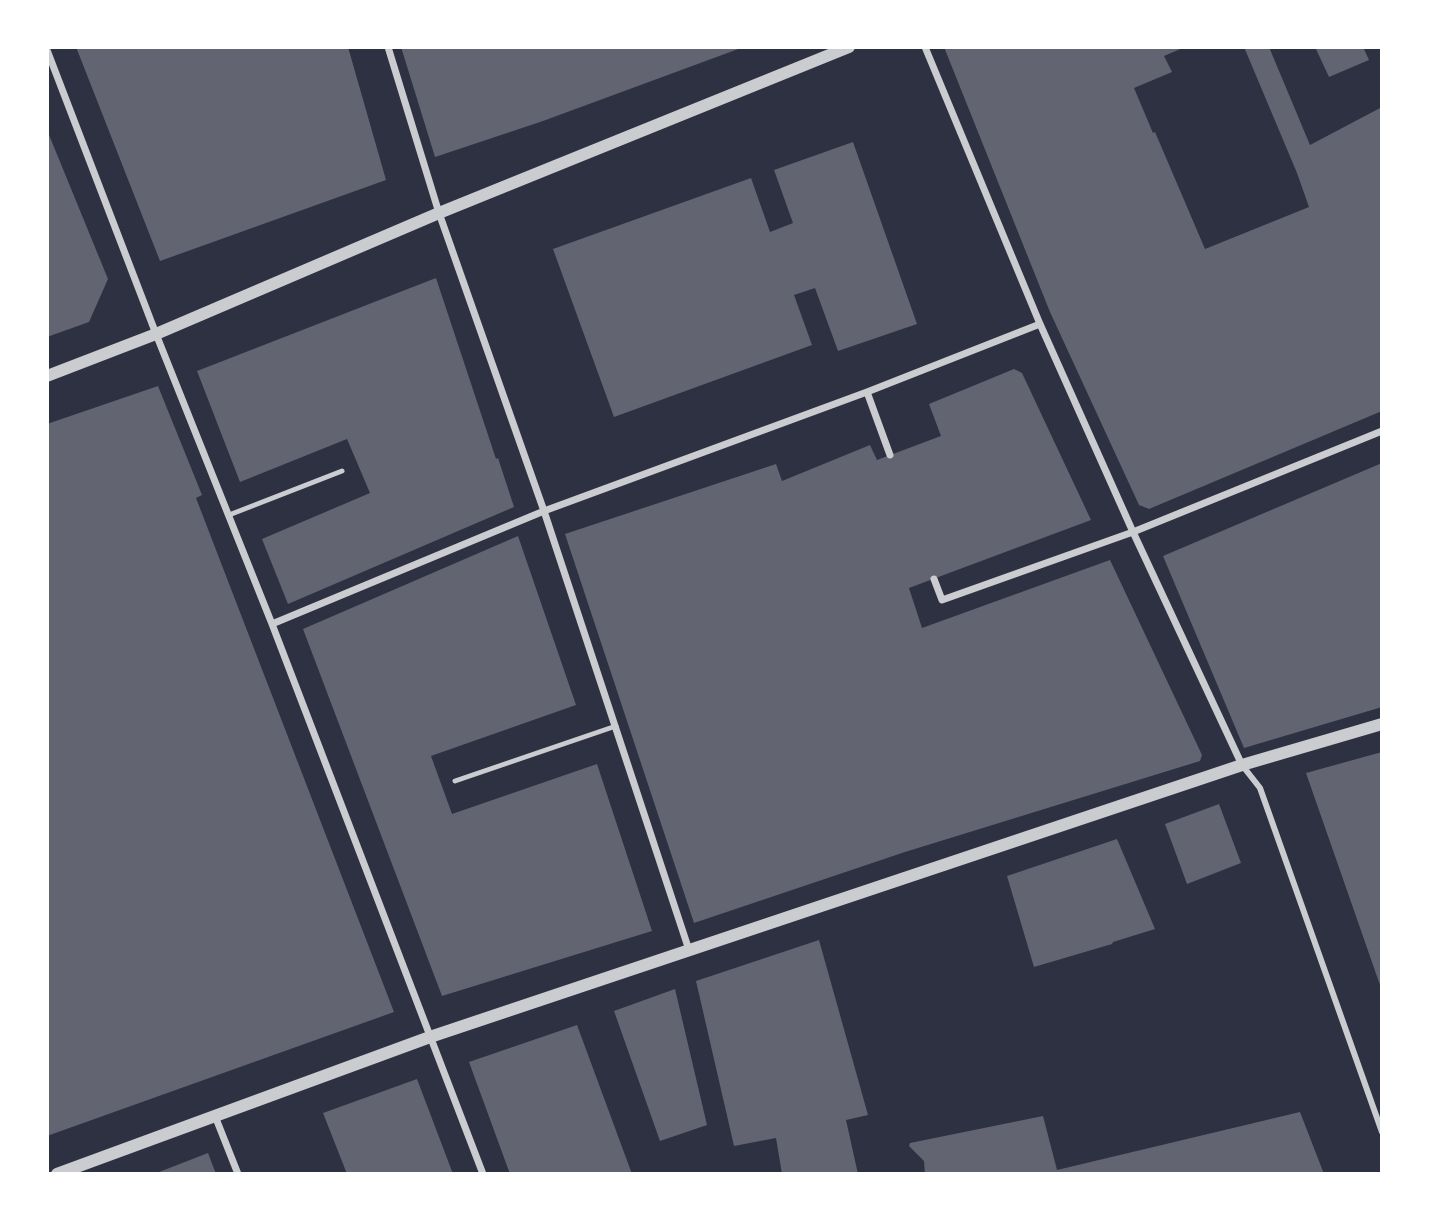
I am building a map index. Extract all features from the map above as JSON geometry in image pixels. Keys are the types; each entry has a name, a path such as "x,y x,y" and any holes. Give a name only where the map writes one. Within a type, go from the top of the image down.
{"street":[{"path":"388,47 439,213 544,512 689,950"},
{"path":"47,376 156,334 439,213 849,47"},
{"path":"925,47 1040,324 1133,532 1242,765 1260,788 1382,1132"},
{"path":"47,50 156,334 272,624 483,1174"},
{"path":"272,624 544,512 867,392 1040,324"},
{"path":"867,392 890,455"},
{"path":"934,579 942,600 1133,532 1382,431"},
{"path":"57,1174 430,1037 1242,765 1382,724"},
{"path":"215,1116 238,1174"}],"lane":[{"path":"229,515 342,471"},
{"path":"455,781 616,726"}],"building":[{"path":"76,47 348,47 386,180 160,261"},
{"path":"401,47 741,48 543,121 435,157"},
{"path":"944,47 1185,47 1164,56 1172,72 1134,88 1205,249 1309,207 1244,47 1269,47 1310,145 1382,107 1382,411 1149,509 1139,505 1050,312"},
{"path":"1315,47 1363,47 1369,60 1329,77"},
{"path":"47,130 108,279 89,322 47,337"},
{"path":"853,142 917,324 838,351 815,288 794,295 812,345 614,417 553,249 751,178 770,232 793,223 774,170"},
{"path":"436,278 514,507 288,604 262,539 370,493 347,439 240,482 197,371"},
{"path":"1014,369 1022,373 1091,520 909,588 922,628 1110,560 1202,755 1200,761 905,852 694,923 565,534 776,464 782,481 870,445 877,460 941,436 929,404"},
{"path":"158,386 202,495 196,498 394,1012 47,1136 47,424"},
{"path":"1382,463 1382,707 1244,748 1163,556"},
{"path":"518,536 576,705 431,756 452,814 597,764 652,931 442,996 303,629"},
{"path":"1382,752 1382,988 1381,988 1306,773"},
{"path":"1219,804 1241,863 1187,884 1165,824"},
{"path":"1117,839 1155,929 1034,967 1007,876"},
{"path":"819,940 868,1115 846,1120 858,1174 782,1174 776,1138 734,1146 696,981"},
{"path":"675,989 707,1125 660,1141 614,1011"},
{"path":"577,1025 632,1174 510,1174 469,1062"},
{"path":"417,1079 453,1174 347,1174 323,1113"},
{"path":"1300,1112 1324,1174 925,1174 924,1161 909,1146 910,1143 1043,1116 1057,1170"},
{"path":"208,1153 216,1174 154,1174"}]}
